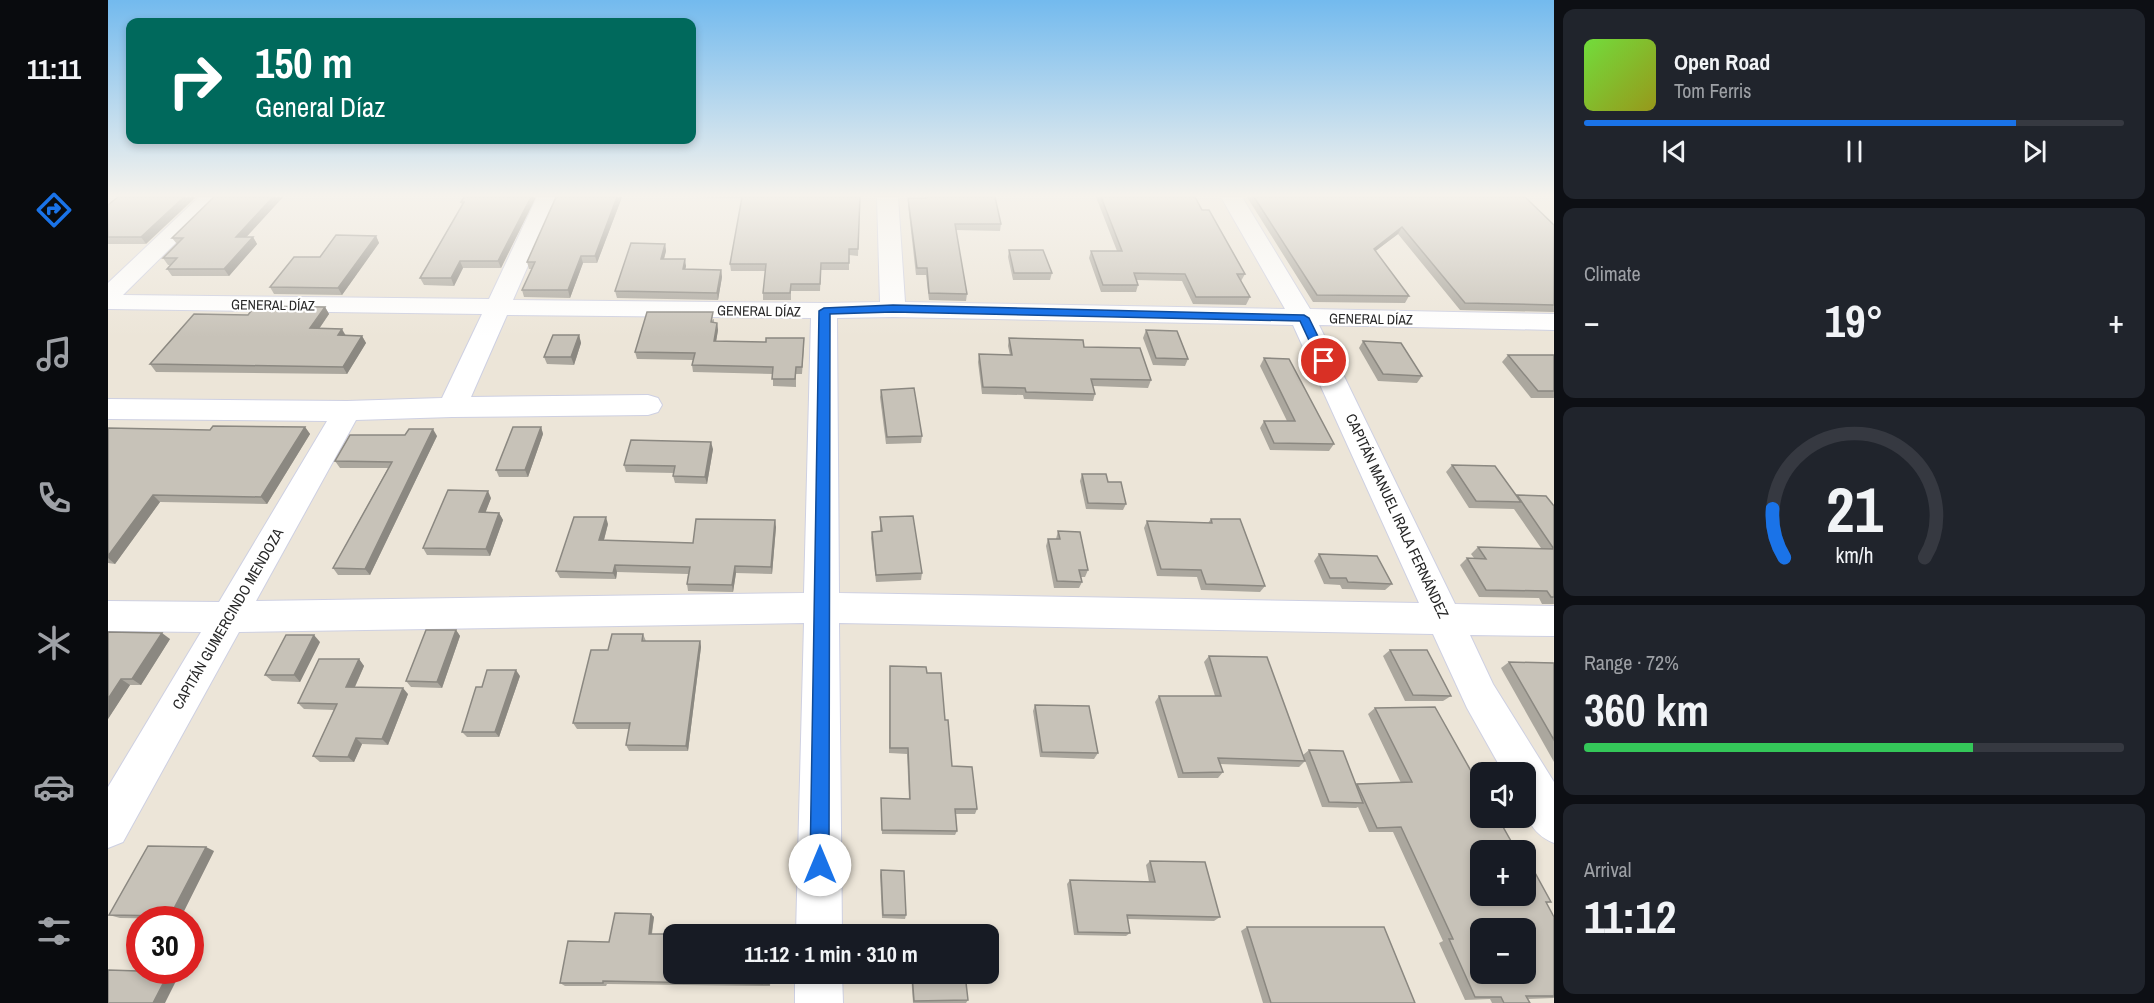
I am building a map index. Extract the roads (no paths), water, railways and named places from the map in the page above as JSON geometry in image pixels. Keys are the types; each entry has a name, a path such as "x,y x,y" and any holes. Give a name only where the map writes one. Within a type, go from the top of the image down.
{"street":[{"path":"108,296 162,244"},
{"path":"452,407 527,244"},
{"path":"890,244 893,309"},
{"name":"CAPITÁN MANUEL IRALA FERNÁNDEZ","path":"1260,244 1304,318 1480,696 1519,762"},
{"name":"GENERAL DÍAZ","path":"108,302 824,311 893,309 1554,322"},
{"path":"819,924 824,311"},
{"path":"108,409 347,411 452,407 648,405"},
{"name":"CAPITÁN GUMERCINDO MENDOZA","path":"108,827 347,411"},
{"path":"108,616 229,617 822,608 1554,621"},
{"name":"CAPITÁN MANUEL IRALA FERNÁNDEZ","path":"1536,792 1554,822"},
{"path":"819,984 819,1003"}]}
